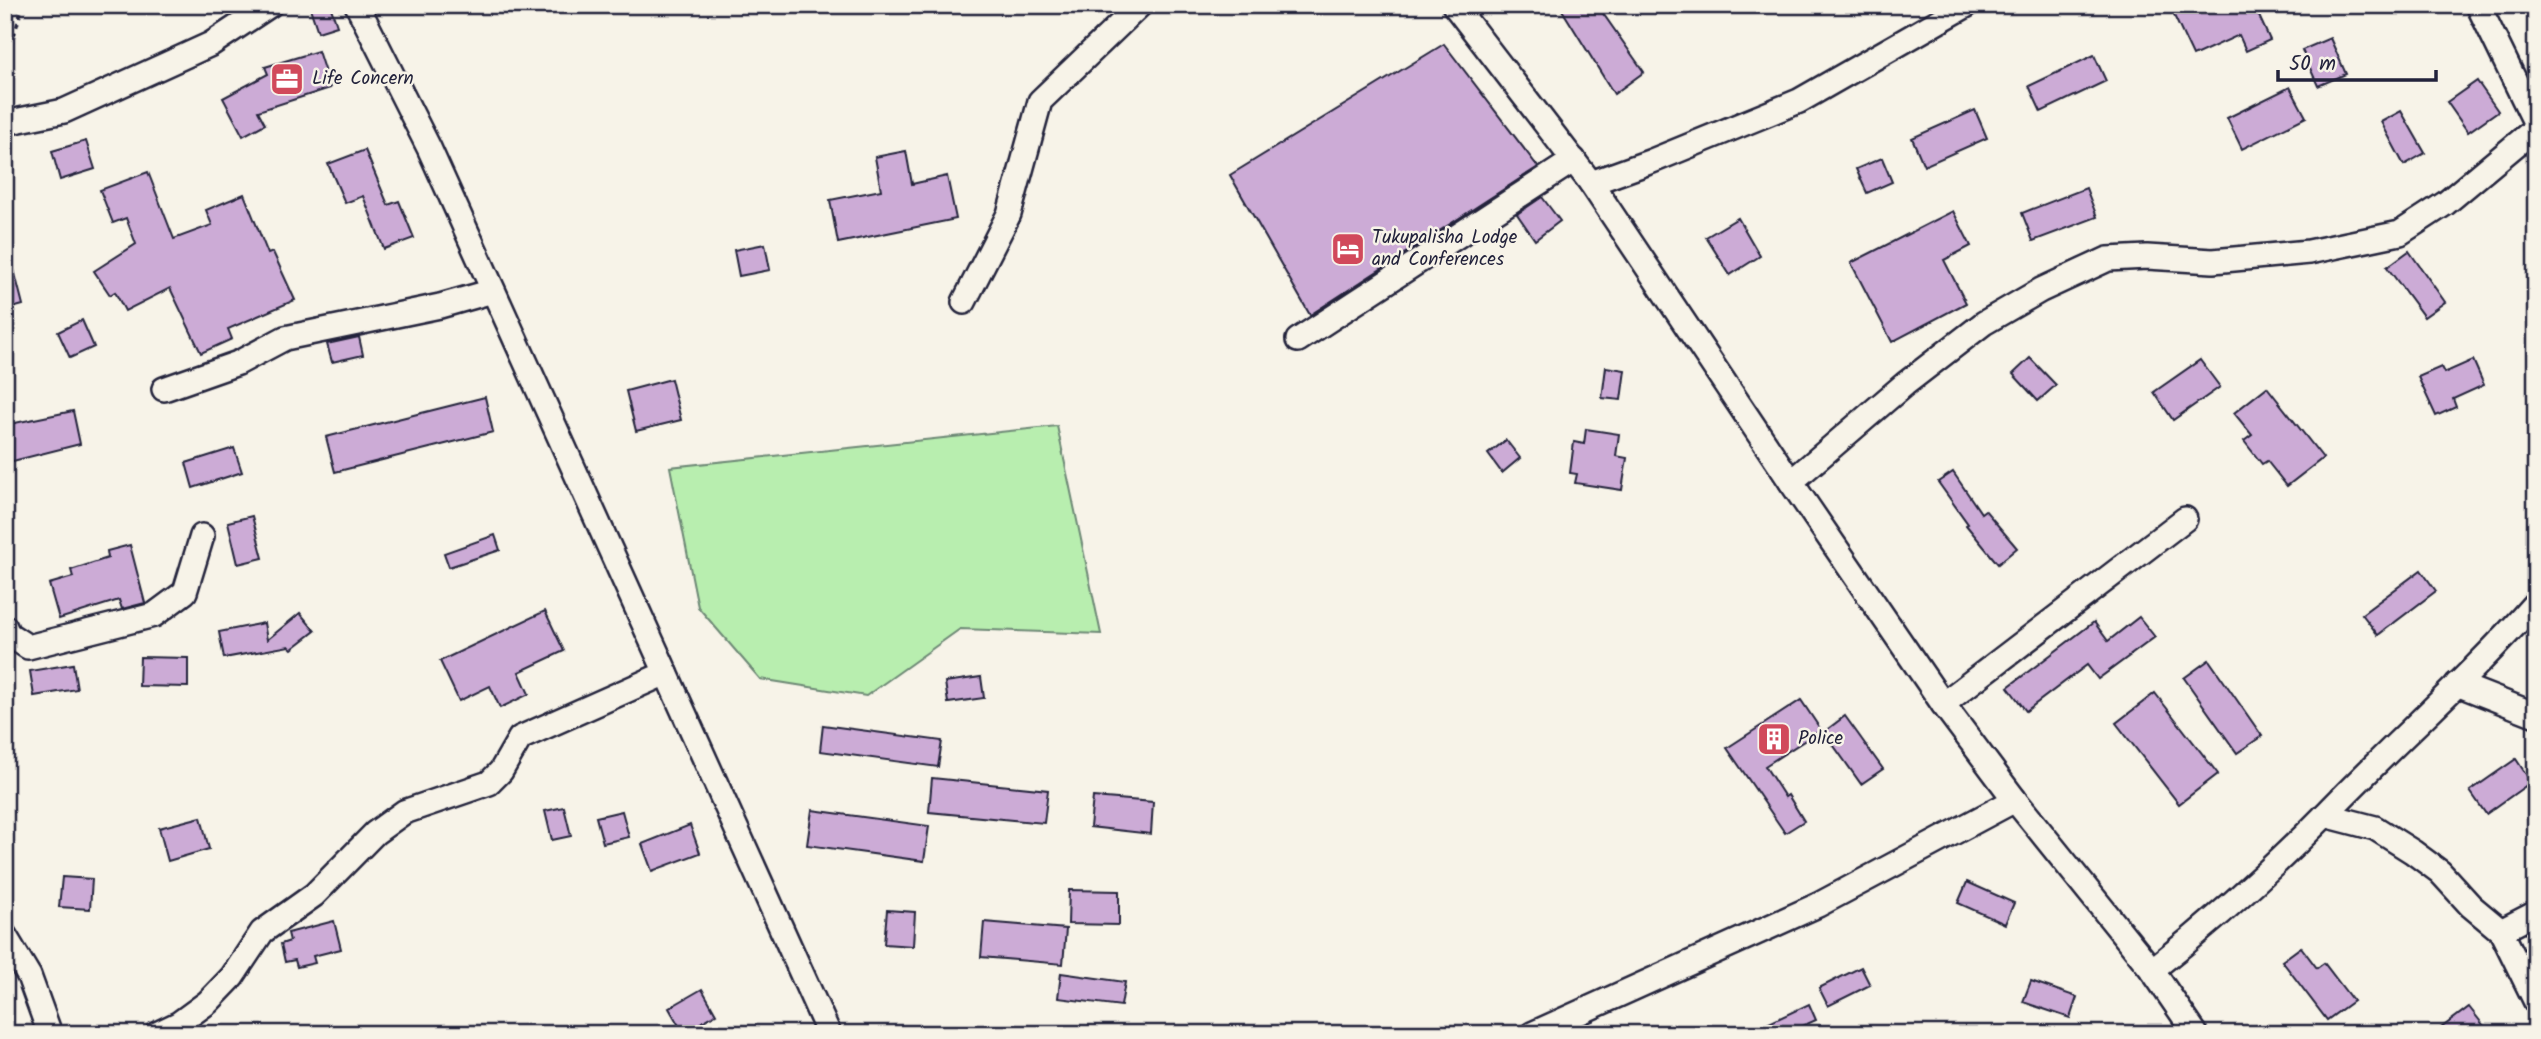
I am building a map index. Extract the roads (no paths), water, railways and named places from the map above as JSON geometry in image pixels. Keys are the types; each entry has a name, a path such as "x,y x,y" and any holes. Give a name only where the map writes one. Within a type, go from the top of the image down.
{"street":[{"path":"11,121 64,111 211,44 270,5"},
{"path":"358,5 429,148 829,1034"},
{"path":"964,302 1009,214 1040,101 1140,5"},
{"path":"1454,5 1591,183 1943,704 2015,800 2152,970 2196,1034"},
{"path":"1591,183 1799,101 1967,5"},
{"path":"1791,482 1905,383 1984,323 2042,290 2108,259 2147,257 2213,261 2309,252 2400,233 2446,204 2536,126 2478,5"},
{"path":"1297,340 1574,160"},
{"path":"164,389 238,363 285,338 440,306 493,290"},
{"path":"1943,704 2185,519"},
{"path":"6,633 28,647 154,615 186,592 202,536"},
{"path":"2152,970 2278,864 2379,758 2533,610"},
{"path":"157,1034 178,1024 208,1002 232,977 262,932 314,895 375,833 404,812 489,783 501,771 520,738 666,673"},
{"path":"2457,684 2536,715"},
{"path":"1532,1034 1818,905 2015,800"},
{"path":"2325,815 2375,828 2440,872 2471,906 2501,930 2536,1002"},
{"path":"2501,930 2536,913"},
{"path":"5,936 29,976 50,1034"}],"place":[{"name":"Life Concern","path":"287,79"},
{"name":"Tukupalisha Lodge and Conferences","path":"1348,249"},
{"name":"Police","path":"1774,739"}]}
